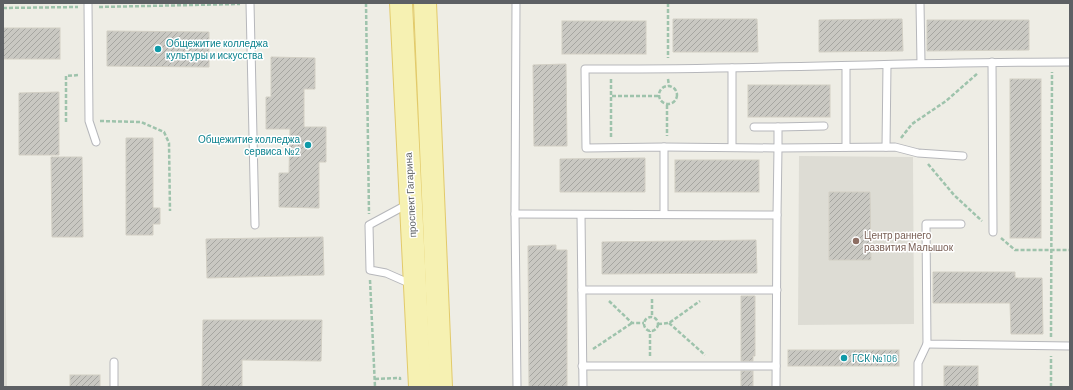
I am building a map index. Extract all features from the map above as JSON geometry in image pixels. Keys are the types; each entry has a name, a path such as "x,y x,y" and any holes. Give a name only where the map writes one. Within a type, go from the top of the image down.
{"main road":[{"name":"проспект Гагарина","path":"401,3 420,387"},
{"path":"425,3 441,387"}],"lane":[{"path":"250,3 255,225"},
{"path":"516,3 517,387"},
{"path":"920,3 921,64"},
{"path":"88,5 89,122 96,142"},
{"path":"992,62 994,232"},
{"path":"963,156 918,153 895,147 586,148 585,69 1070,62"},
{"path":"886,147 887,65"},
{"path":"846,66 846,147"},
{"path":"732,68 732,147"},
{"path":"754,126 824,126"},
{"path":"776,387 778,127"},
{"path":"664,147 664,214"},
{"path":"410,203 369,225 370,270 386,273 414,286"},
{"path":"516,214 777,215"},
{"path":"581,215 583,387"},
{"path":"918,387 918,363 927,344 926,224 961,224"},
{"path":"582,290 777,290"},
{"path":"927,344 1070,346"},
{"path":"114,362 114,387"},
{"path":"582,366 776,366"}],"path":[{"path":"3,8 88,5 250,3"},
{"path":"366,3 369,225"},
{"path":"668,3 669,86"},
{"path":"895,147 912,124 946,101 992,62"},
{"path":"1051,387 1052,62"},
{"path":"610,69 612,148"},
{"path":"66,122 66,76 81,75"},
{"path":"669,86 674,88 677,93 673,104 667,105 661,102 658,96 663,87 669,86"},
{"path":"611,96 658,96"},
{"path":"664,147 667,135 667,105"},
{"path":"89,122 141,122 164,132 169,143 170,211"},
{"path":"370,270 375,387"},
{"path":"598,290 632,323"},
{"path":"652,290 652,317"},
{"path":"658,324 669,323 716,290"},
{"path":"650,331 645,328 644,323 645,319 652,317"},
{"path":"652,317 656,319 658,324"},
{"path":"582,356 632,323 644,323"},
{"path":"669,323 717,366"},
{"path":"650,331 654,330 658,324"},
{"path":"650,331 650,366"},
{"path":"374,379 400,378"}],"shaded area":[{"name":"Центр раннего развития Малышок","path":"799,156 913,157 914,324 798,325"},
{"path":"4,182 7,387 3,387"}],"building":[{"path":"673,19 757,19 758,52 673,52"},
{"path":"902,19 903,51 819,52 819,20"},
{"path":"927,20 1029,20 1029,50 927,51"},
{"path":"562,21 646,21 646,54 562,54"},
{"path":"3,28 60,28 60,59 3,59"},
{"name":"Общежитие колледжа культуры и искусства","path":"107,31 209,32 209,67 107,66"},
{"name":"Общежитие колледжа сервиса №2","path":"271,57 315,58 315,89 304,89 304,127 326,127 326,162 319,162 319,208 279,207 279,173 289,173 290,129 266,129 266,97 271,97"},
{"path":"566,64 567,146 534,146 533,65"},
{"path":"1010,79 1041,79 1041,238 1010,238"},
{"path":"748,85 830,85 830,117 748,117"},
{"path":"59,92 59,155 19,155 19,93"},
{"path":"126,138 153,138 153,208 160,208 160,224 153,224 153,235 126,235"},
{"path":"51,157 82,157 83,237 52,237"},
{"path":"645,158 645,192 560,192 560,159"},
{"path":"675,160 759,160 759,192 675,192"},
{"path":"829,192 870,192 871,260 829,260"},
{"path":"323,237 324,275 207,278 206,239"},
{"path":"756,240 757,273 602,274 602,242"},
{"path":"556,245 556,250 567,250 567,387 529,387 528,246"},
{"path":"933,272 1015,272 1015,278 1042,278 1043,334 1011,334 1010,303 933,303"},
{"path":"741,296 755,296 755,356 753,356 753,361 741,361"},
{"path":"203,320 322,320 321,361 242,360 242,387 202,387"},
{"name":"ГСК №106","path":"788,350 899,350 899,366 788,366"},
{"path":"944,366 978,366 978,387 944,387"},
{"path":"741,371 753,371 753,387 741,387"},
{"path":"70,375 100,375 100,387 70,387"}],"place":[{"name":"Общежитие колледжа культуры и искусства","path":"158,49"},
{"name":"Общежитие колледжа сервиса №2","path":"308,145"},
{"name":"Центр раннего развития Малышок","path":"856,241"},
{"name":"ГСК №106","path":"844,358"}]}
